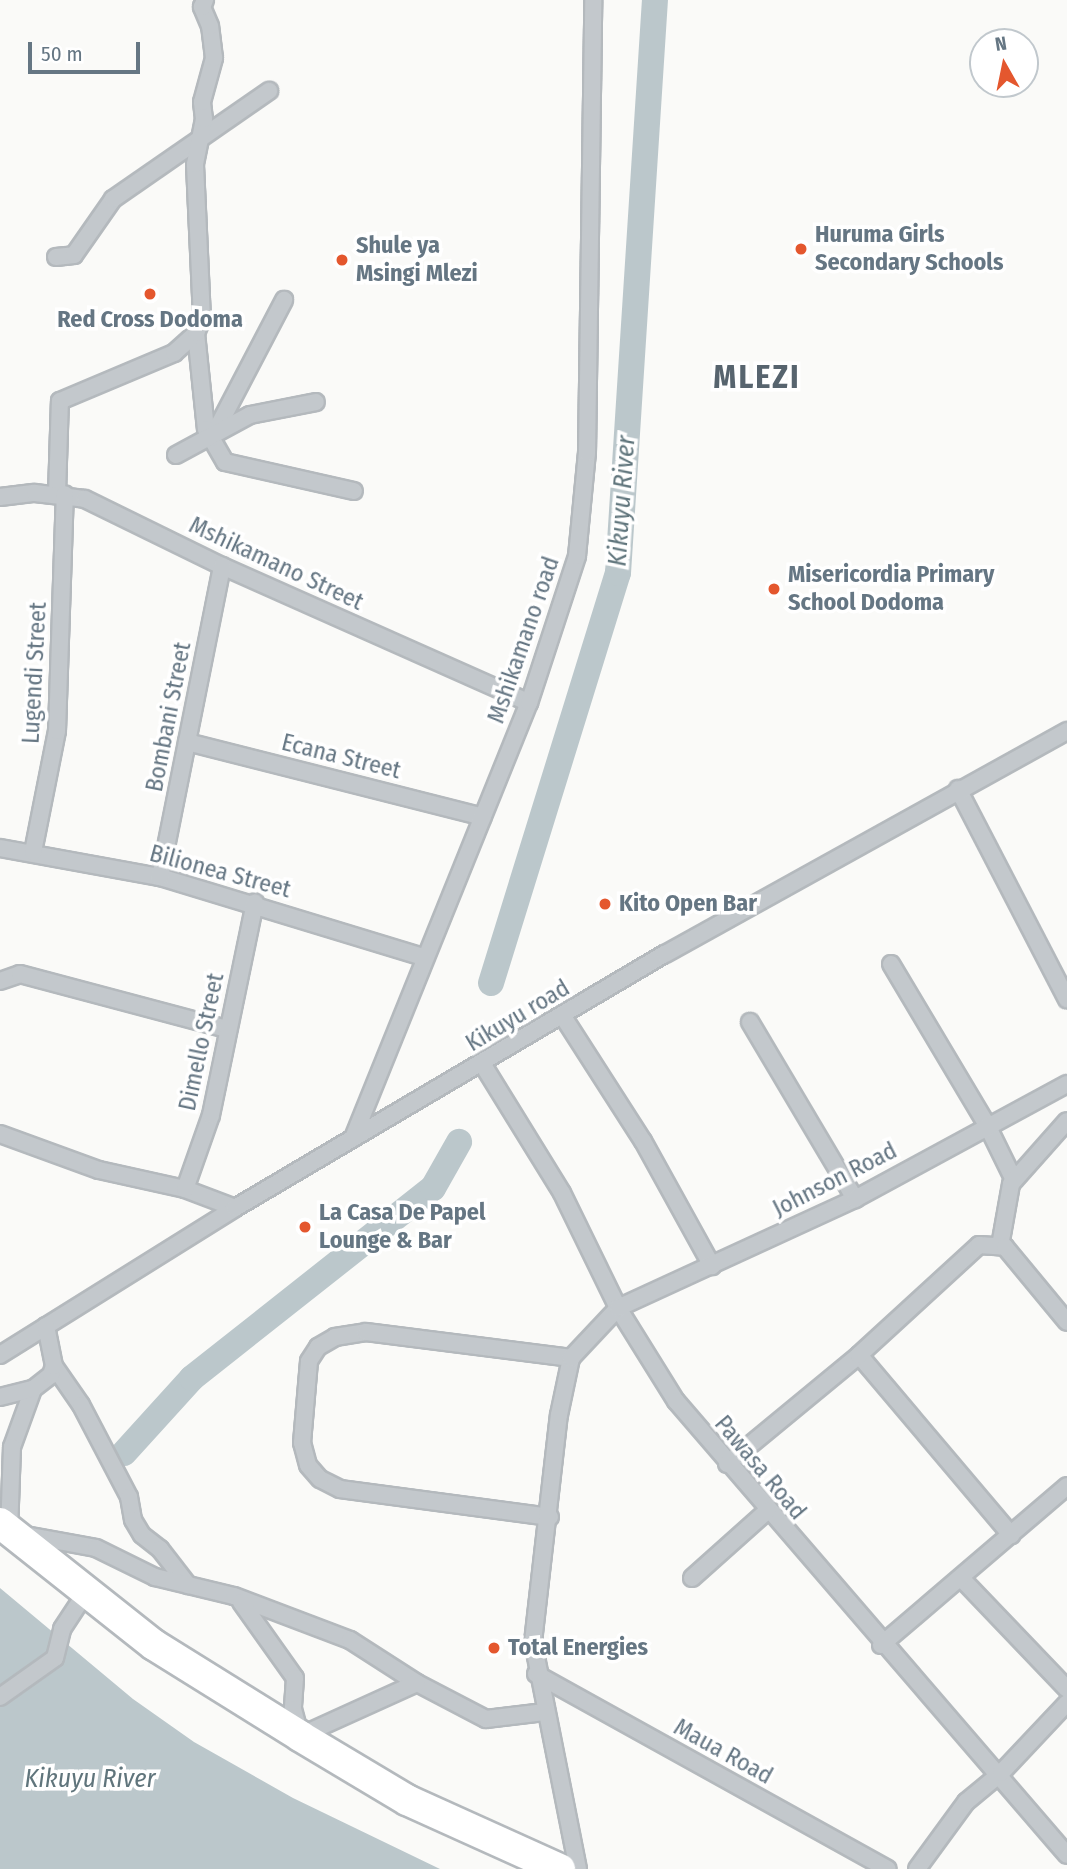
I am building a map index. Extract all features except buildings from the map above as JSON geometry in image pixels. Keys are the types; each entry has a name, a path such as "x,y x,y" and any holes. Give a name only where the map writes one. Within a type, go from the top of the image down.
{"highway":[{"path":"5,1527 85,1594 154,1646 300,1736 407,1800 560,1869"}],"street":[{"path":"205,0 202,7 210,26 214,58 197,141 204,295 196,333 202,404 212,438 225,462 354,491"},
{"name":"Mshikamano road","path":"353,1138 529,703 570,583 584,502 593,0"},
{"path":"56,257 74,255 113,199 270,91"},
{"path":"212,438 241,376 254,364 284,300"},
{"name":"Lugendi Street","path":"33,852 57,731 60,401 174,353 196,333"},
{"path":"176,455 212,438 250,415 316,402"},
{"name":"Mshikamano Street","path":"0,497 61,494 529,703"},
{"name":"Bombani Street","path":"160,877 222,566"},
{"name":"Kikuyu road","path":"0,1355 235,1208 483,1065 562,1015 958,789 1067,731"},
{"name":"Ecana Street","path":"187,742 483,817"},
{"path":"958,789 1067,999"},
{"name":"Bilionea Street","path":"0,848 160,877 255,902 424,957"},
{"name":"Dimello Street","path":"185,1189 211,1115 255,902"},
{"path":"891,964 987,1125 1014,1180"},
{"path":"0,981 20,974 227,1029"},
{"path":"562,1015 643,1141 712,1265"},
{"path":"750,1021 855,1199"},
{"name":"Pawasa Road","path":"483,1065 562,1193 618,1308 676,1401 881,1645 1001,1773 1067,1854"},
{"name":"Johnson Road","path":"618,1308 855,1199 987,1125 1067,1084"},
{"path":"1000,1245 1014,1180 1067,1121"},
{"path":"0,1134 99,1170 185,1189 235,1208"},
{"path":"727,1464 859,1355 979,1245 1000,1245 1067,1322"},
{"path":"578,1869 536,1674 533,1642 550,1517 559,1415 571,1358 618,1308"},
{"path":"46,1326 54,1366 81,1405 129,1497 133,1520 142,1535 160,1549 188,1585"},
{"path":"550,1517 340,1489 320,1479 308,1465 302,1443 309,1361 318,1347 335,1337 366,1332 571,1358"},
{"path":"859,1355 1011,1535"},
{"path":"0,1397 33,1389 51,1375 54,1366"},
{"path":"33,1389 12,1447 5,1527 96,1548 155,1577 234,1596 350,1640 417,1683 486,1719 545,1712"},
{"path":"881,1645 1067,1486"},
{"path":"692,1578 767,1511"},
{"path":"961,1578 1067,1689"},
{"path":"0,1697 55,1658 62,1629 85,1594"},
{"path":"234,1596 252,1613 295,1678 293,1709 300,1736 417,1683"},
{"name":"Maua Road","path":"536,1674 888,1869"},
{"path":"917,1869 966,1802 1001,1773 1067,1703"}],"water":[{"name":"Kikuyu River","path":"0,1588 133,1699 194,1742 293,1798 440,1869 0,1869"}],"waterway":[{"name":"Kikuyu River","path":"491,983 618,573 655,0"},
{"name":"Kikuyu River","path":"124,1453 192,1378 433,1188 459,1142"}],"place":[{"name":"Huruma Girls Secondary Schools","path":"801,249"},
{"name":"Shule ya Msingi Mlezi","path":"342,260"},
{"name":"Red Cross Dodoma","path":"150,294"},
{"name":"Misericordia Primary School Dodoma","path":"774,589"},
{"name":"Kito Open Bar","path":"605,904"},
{"name":"La Casa De Papel Lounge & Bar","path":"305,1227"},
{"name":"Total Energies","path":"494,1648"}],"district":[{"name":"MLEZI","path":"757,377"}]}
